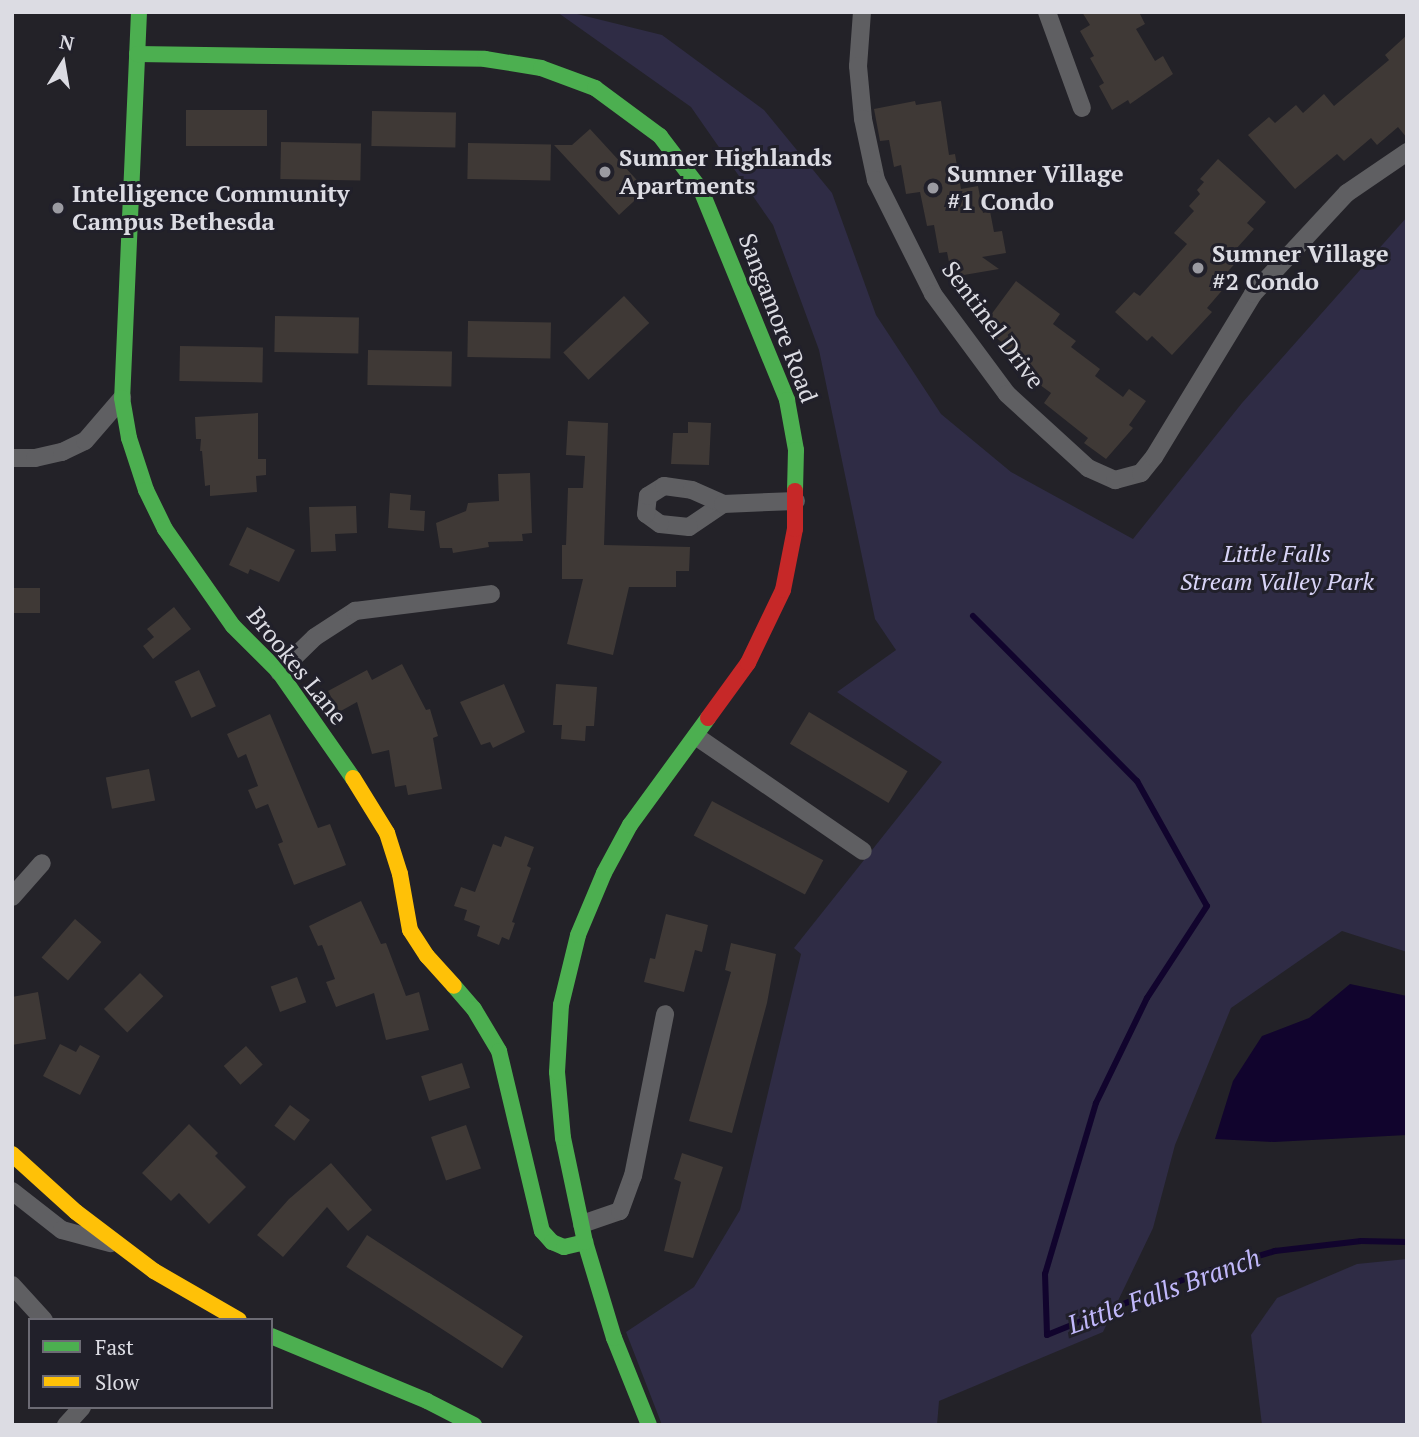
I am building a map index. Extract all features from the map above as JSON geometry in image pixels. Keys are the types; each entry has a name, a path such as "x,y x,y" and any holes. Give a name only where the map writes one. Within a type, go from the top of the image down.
{"street":[{"path":"137,54 139,12"},
{"name":"Sentinel Drive","path":"862,12 858,66 863,119 876,180 933,294 1007,394 1088,468 1115,480 1141,474 1154,457 1253,294 1347,193 1407,152"},
{"path":"1046,12 1082,108"},
{"name":"Brookes Lane","path":"137,54 122,398 129,438 146,490 165,530 233,626 279,672 345,763 387,833 400,874 410,930 427,956 474,1009 499,1051 530,1192 542,1231 552,1242 564,1247 585,1242"},
{"name":"Sangamore Road","path":"137,54 485,59 541,68 595,88 660,136 701,190 787,400 796,450 796,501 795,528 783,590 748,663 697,737 630,825 590,904 569,968 560,1015 558,1082 563,1138 585,1242 618,1350 649,1425"},
{"path":"12,458 35,458 62,452 85,440 122,398"},
{"path":"723,504 796,501"},
{"path":"279,672 314,637 355,611 491,594"},
{"path":"697,737 863,851"},
{"path":"12,897 42,863"},
{"path":"582,1224 620,1211 633,1176 665,1014"},
{"path":"12,1154 76,1212 154,1271 236,1318"},
{"path":"12,1191 62,1230 120,1245"},
{"path":"12,1285 42,1318"},
{"path":"273,1337 427,1401 474,1425"},
{"path":"66,1425 80,1409"}],"green space":[{"name":"Little Falls Stream Valley Park","path":"557,12 569,12 662,35 764,110 832,193 876,315 941,414 1011,472 1133,539 1242,403 1407,217 1407,952 1342,931 1231,1008 1175,1145 1153,1228 1103,1332 939,1401 937,1425 662,1425 626,1332 694,1287 740,1210 801,954 794,948 942,762 837,692 896,650 875,619 819,350 773,225 691,107"},
{"path":"1407,1259 1407,1425 1262,1425 1251,1335 1277,1298 1357,1264"}],"shaded area":[{"path":"1350,984 1407,996 1407,1135 1274,1142 1215,1139 1233,1081 1262,1036 1309,1018"}],"building":[{"name":"Sumner Village #1 Condo","path":"1082,12 1139,12 1145,24 1136,29 1155,61 1163,56 1173,74 1130,104 1128,100 1112,110 1099,86 1104,83 1090,58 1094,56 1080,31 1090,25"},
{"name":"Sumner Village #2 Condo","path":"1407,35 1407,138 1398,127 1377,145 1371,138 1344,161 1337,154 1295,189 1248,135 1269,117 1275,123 1296,105 1303,113 1324,94 1334,106 1389,60 1385,55"},
{"name":"Sumner Village #1 Condo","path":"915,101 916,105 941,101 949,155 955,154 961,189 978,186 983,213 990,211 994,232 1002,231 1006,253 982,257 999,269 952,277 947,252 939,253 934,225 927,226 920,192 906,194 901,165 894,167 889,140 880,141 874,109"},
{"path":"186,110 267,110 267,146 186,146"},
{"path":"372,111 456,112 455,147 371,146"},
{"name":"Sumner Highlands Apartments","path":"590,129 646,190 619,215 554,145 572,145"},
{"path":"281,142 361,143 360,180 280,179"},
{"name":"Sumner Highlands Apartments","path":"468,143 551,144 550,180 467,179"},
{"name":"Sumner Village #2 Condo","path":"1218,159 1266,202 1247,223 1254,229 1236,249 1242,256 1219,281 1225,287 1207,308 1212,312 1172,355 1152,336 1147,341 1115,312 1134,292 1140,296 1187,244 1174,233 1194,211 1189,206 1200,194 1197,190 1204,182 1200,179"},
{"name":"Sumner Village #1 Condo","path":"1016,281 1060,314 1053,324 1076,341 1071,347 1100,369 1095,376 1123,397 1129,389 1146,401 1129,425 1133,428 1106,459 1084,443 1088,438 1044,403 1051,393 1021,371 1024,367 1002,352 1007,346 982,327"},
{"path":"624,296 649,323 589,380 563,353"},
{"path":"275,316 359,317 358,353 274,352"},
{"path":"468,321 551,322 550,358 467,357"},
{"path":"180,346 263,347 262,382 179,381"},
{"path":"368,350 452,351 451,386 367,385"},
{"path":"258,413 258,459 266,459 266,475 256,476 257,492 210,496 210,485 205,486 201,439 196,439 195,417"},
{"path":"568,421 608,423 604,545 690,547 689,571 676,571 676,587 629,587 613,655 567,644 583,579 562,579 562,545 566,545 568,488 583,488 585,456 566,455"},
{"path":"688,422 711,423 709,465 671,464 673,433 688,433"},
{"path":"530,473 532,533 522,534 523,541 488,542 489,547 453,553 452,548 440,548 436,523 466,511 468,503 499,501 498,474"},
{"path":"390,493 411,495 410,510 425,511 424,531 388,528"},
{"path":"356,506 357,533 335,534 336,551 311,552 309,507"},
{"path":"247,527 295,550 279,582 250,569 248,574 229,565"},
{"path":"12,588 40,588 40,613 12,613"},
{"path":"174,607 191,629 153,659 143,646 154,637 147,629"},
{"path":"402,664 426,710 430,709 438,736 433,738 442,789 408,795 406,785 395,787 389,750 372,754 357,702 339,712 328,691 367,670 372,680"},
{"path":"199,670 216,706 191,718 175,681"},
{"path":"504,684 525,732 493,748 490,742 481,745 460,702"},
{"path":"556,684 597,687 594,726 586,726 585,741 561,739 562,725 553,725"},
{"path":"809,712 908,771 889,803 790,744"},
{"path":"270,714 318,828 330,824 346,865 294,885 278,844 283,842 268,804 256,809 248,790 258,786 246,754 238,758 227,734"},
{"path":"149,769 155,800 112,809 106,777"},
{"path":"712,801 823,860 805,895 694,835"},
{"path":"505,836 534,847 527,866 531,868 512,922 515,923 509,940 502,937 499,945 477,936 480,926 464,920 467,910 454,906 461,887 475,892 493,844 501,847"},
{"path":"361,901 381,944 386,943 406,996 419,992 429,1030 386,1040 374,993 336,1007 326,982 335,979 322,945 318,946 309,926"},
{"path":"666,914 708,925 702,952 695,950 684,992 644,982 650,958 655,959"},
{"path":"75,919 101,942 68,980 42,957"},
{"path":"731,943 776,954 767,1003 732,1133 689,1121 731,972 725,970"},
{"path":"140,973 163,996 127,1032 104,1009"},
{"path":"297,977 306,1002 280,1012 271,987"},
{"path":"38,992 46,1039 12,1045 12,997"},
{"path":"60,1044 76,1052 80,1045 100,1056 80,1095 43,1076"},
{"path":"246,1046 263,1065 240,1085 224,1066"},
{"path":"462,1063 470,1088 429,1101 421,1076"},
{"path":"290,1105 310,1120 294,1141 274,1126"},
{"path":"189,1124 218,1153 215,1156 246,1187 209,1224 179,1193 171,1201 142,1173"},
{"path":"466,1125 481,1168 446,1181 431,1137"},
{"path":"682,1153 723,1167 693,1258 664,1251 681,1182 674,1179"},
{"path":"331,1163 372,1210 348,1231 327,1207 283,1257 257,1235 289,1199"},
{"path":"367,1235 523,1336 502,1368 346,1267"}],"waterway":[{"name":"Little Falls Branch","path":"973,616 1137,781 1207,906 1147,998 1096,1103 1045,1274 1047,1335 1195,1275 1275,1251 1361,1241 1407,1242"}],"traffic: fast":[{"path":"139,12 122,398 129,438 146,490 165,529 233,626 279,672 353,778"},
{"path":"137,54 485,59 541,68 595,88 660,136 701,190 787,400 796,450 795,491"},
{"path":"649,1425 614,1338 585,1242 563,1138 557,1072 561,1005 578,935 604,873 630,825 708,718"},
{"path":"454,986 474,1009 499,1051 542,1231 552,1242 564,1247 585,1242"},
{"path":"273,1337 427,1401 474,1425"}],"traffic: slow":[{"path":"353,778 387,833 400,874 410,930 427,956 454,986"},
{"path":"12,1154 76,1212 154,1271 236,1318"}],"traffic: jam":[{"path":"708,718 748,663 783,590 795,529 795,491"}],"place":[{"name":"Sumner Highlands Apartments","path":"605,172"},
{"name":"Sumner Village #1 Condo","path":"933,188"},
{"name":"Intelligence Community Campus Bethesda","path":"58,208"},
{"name":"Sumner Village #2 Condo","path":"1198,268"}]}
